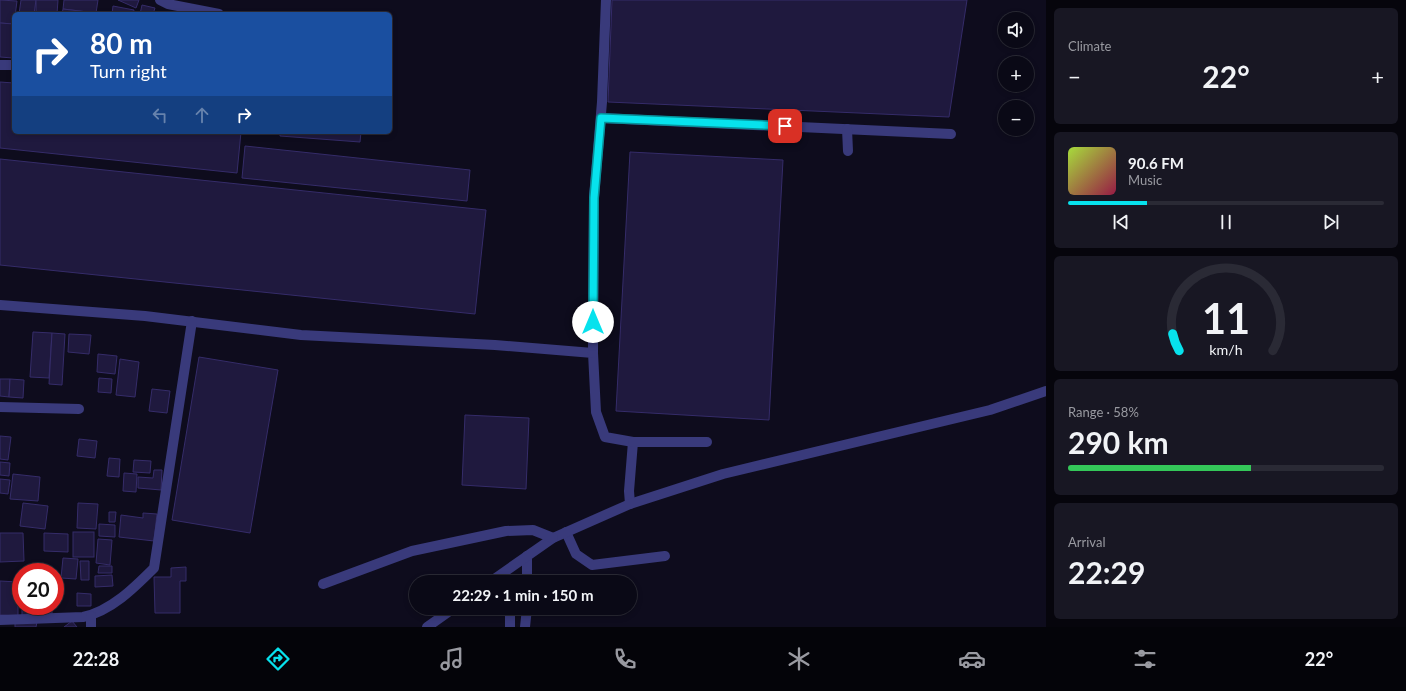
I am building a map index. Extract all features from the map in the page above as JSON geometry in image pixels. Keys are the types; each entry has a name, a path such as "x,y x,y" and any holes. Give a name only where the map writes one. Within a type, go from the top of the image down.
{"street":[{"path":"160,0 168,4 209,12"},
{"path":"606,0 601,118 594,198 593,353 596,412 604,436 633,442 707,442"},
{"path":"0,65 12,65"},
{"path":"601,118 951,134"},
{"path":"847,129 848,151"},
{"path":"0,305 145,316 302,335 495,345 593,353"},
{"path":"0,620 91,616 129,593 154,568 192,321"},
{"path":"503,575 553,538 630,504 723,474 990,410 1046,391"},
{"path":"0,407 79,409"},
{"path":"630,504 629,491 633,442"},
{"path":"323,584 412,551 506,531 533,530 553,538"},
{"path":"566,532 576,554 592,565 666,556"},
{"path":"527,556 527,575"},
{"path":"427,627 444,615"},
{"path":"510,615 510,627"},
{"path":"525,627 526,615"},
{"path":"91,616 91,627"}],"building":[{"path":"0,0 17,1 16,12 12,12 12,24 0,23"},
{"path":"21,0 36,0 34,12 19,12"},
{"path":"36,0 58,0 57,12 36,12"},
{"path":"64,0 98,0 96,12 63,9"},
{"path":"118,0 139,0 136,8"},
{"path":"612,0 967,0 949,117 608,102"},
{"path":"142,5 155,8 154,12 140,12"},
{"path":"113,6 134,10 134,12 112,12"},
{"path":"63,9 88,12 62,12"},
{"path":"0,23 12,24 12,58 0,57"},
{"path":"0,82 12,83 12,134 241,134 237,173 0,148"},
{"path":"280,134 361,134 360,142 280,136"},
{"path":"245,146 470,170 467,201 242,178"},
{"path":"630,152 783,160 769,420 616,411"},
{"path":"0,159 486,210 475,314 0,265"},
{"path":"33,332 52,333 49,378 30,377"},
{"path":"52,333 65,334 62,385 49,384"},
{"path":"69,334 91,335 89,354 68,352"},
{"path":"98,354 117,356 115,374 97,372"},
{"path":"199,357 278,370 250,533 172,520"},
{"path":"120,359 139,362 135,397 116,395"},
{"path":"99,378 112,379 111,393 98,392"},
{"path":"0,379 10,379 9,397 0,396"},
{"path":"10,379 24,380 23,398 9,397"},
{"path":"152,389 170,391 167,413 149,411"},
{"path":"465,415 529,418 526,489 462,485"},
{"path":"0,436 11,437 8,460 0,459"},
{"path":"79,439 97,441 95,458 77,456"},
{"path":"109,458 120,459 119,477 107,476"},
{"path":"134,460 151,461 150,473 133,472"},
{"path":"0,462 10,463 9,476 0,475"},
{"path":"154,470 162,470 161,490 138,488 138,477 153,478"},
{"path":"124,473 137,474 136,492 123,491"},
{"path":"13,474 40,477 38,501 10,499"},
{"path":"0,479 10,480 8,494 0,493"},
{"path":"23,503 48,506 45,529 20,526"},
{"path":"78,503 98,504 96,529 77,528"},
{"path":"109,512 116,512 115,522 109,522"},
{"path":"143,513 157,514 154,541 119,537 121,515 143,518"},
{"path":"99,524 115,525 115,537 99,536"},
{"path":"73,532 94,532 94,557 73,557"},
{"path":"0,533 23,533 24,561 0,562"},
{"path":"44,533 68,534 68,552 44,551"},
{"path":"98,539 112,540 110,565 96,563"},
{"path":"63,558 78,559 76,579 64,578 64,563 62,563"},
{"path":"80,561 89,561 89,580 81,580"},
{"path":"99,566 112,566 112,573 98,573"},
{"path":"186,567 186,581 180,581 180,613 155,613 154,577 171,577 171,568"},
{"path":"112,575 113,586 95,587 95,576"},
{"path":"0,581 12,582 12,615 18,616 0,615"},
{"path":"77,593 91,594 91,606 77,606"},
{"path":"22,615 32,615 32,617 22,617"},
{"path":"15,621 37,622 36,627 15,627"},
{"path":"72,621 77,627 64,627"}],"route":[{"path":"593,322 594,198 601,118 785,126"}]}
